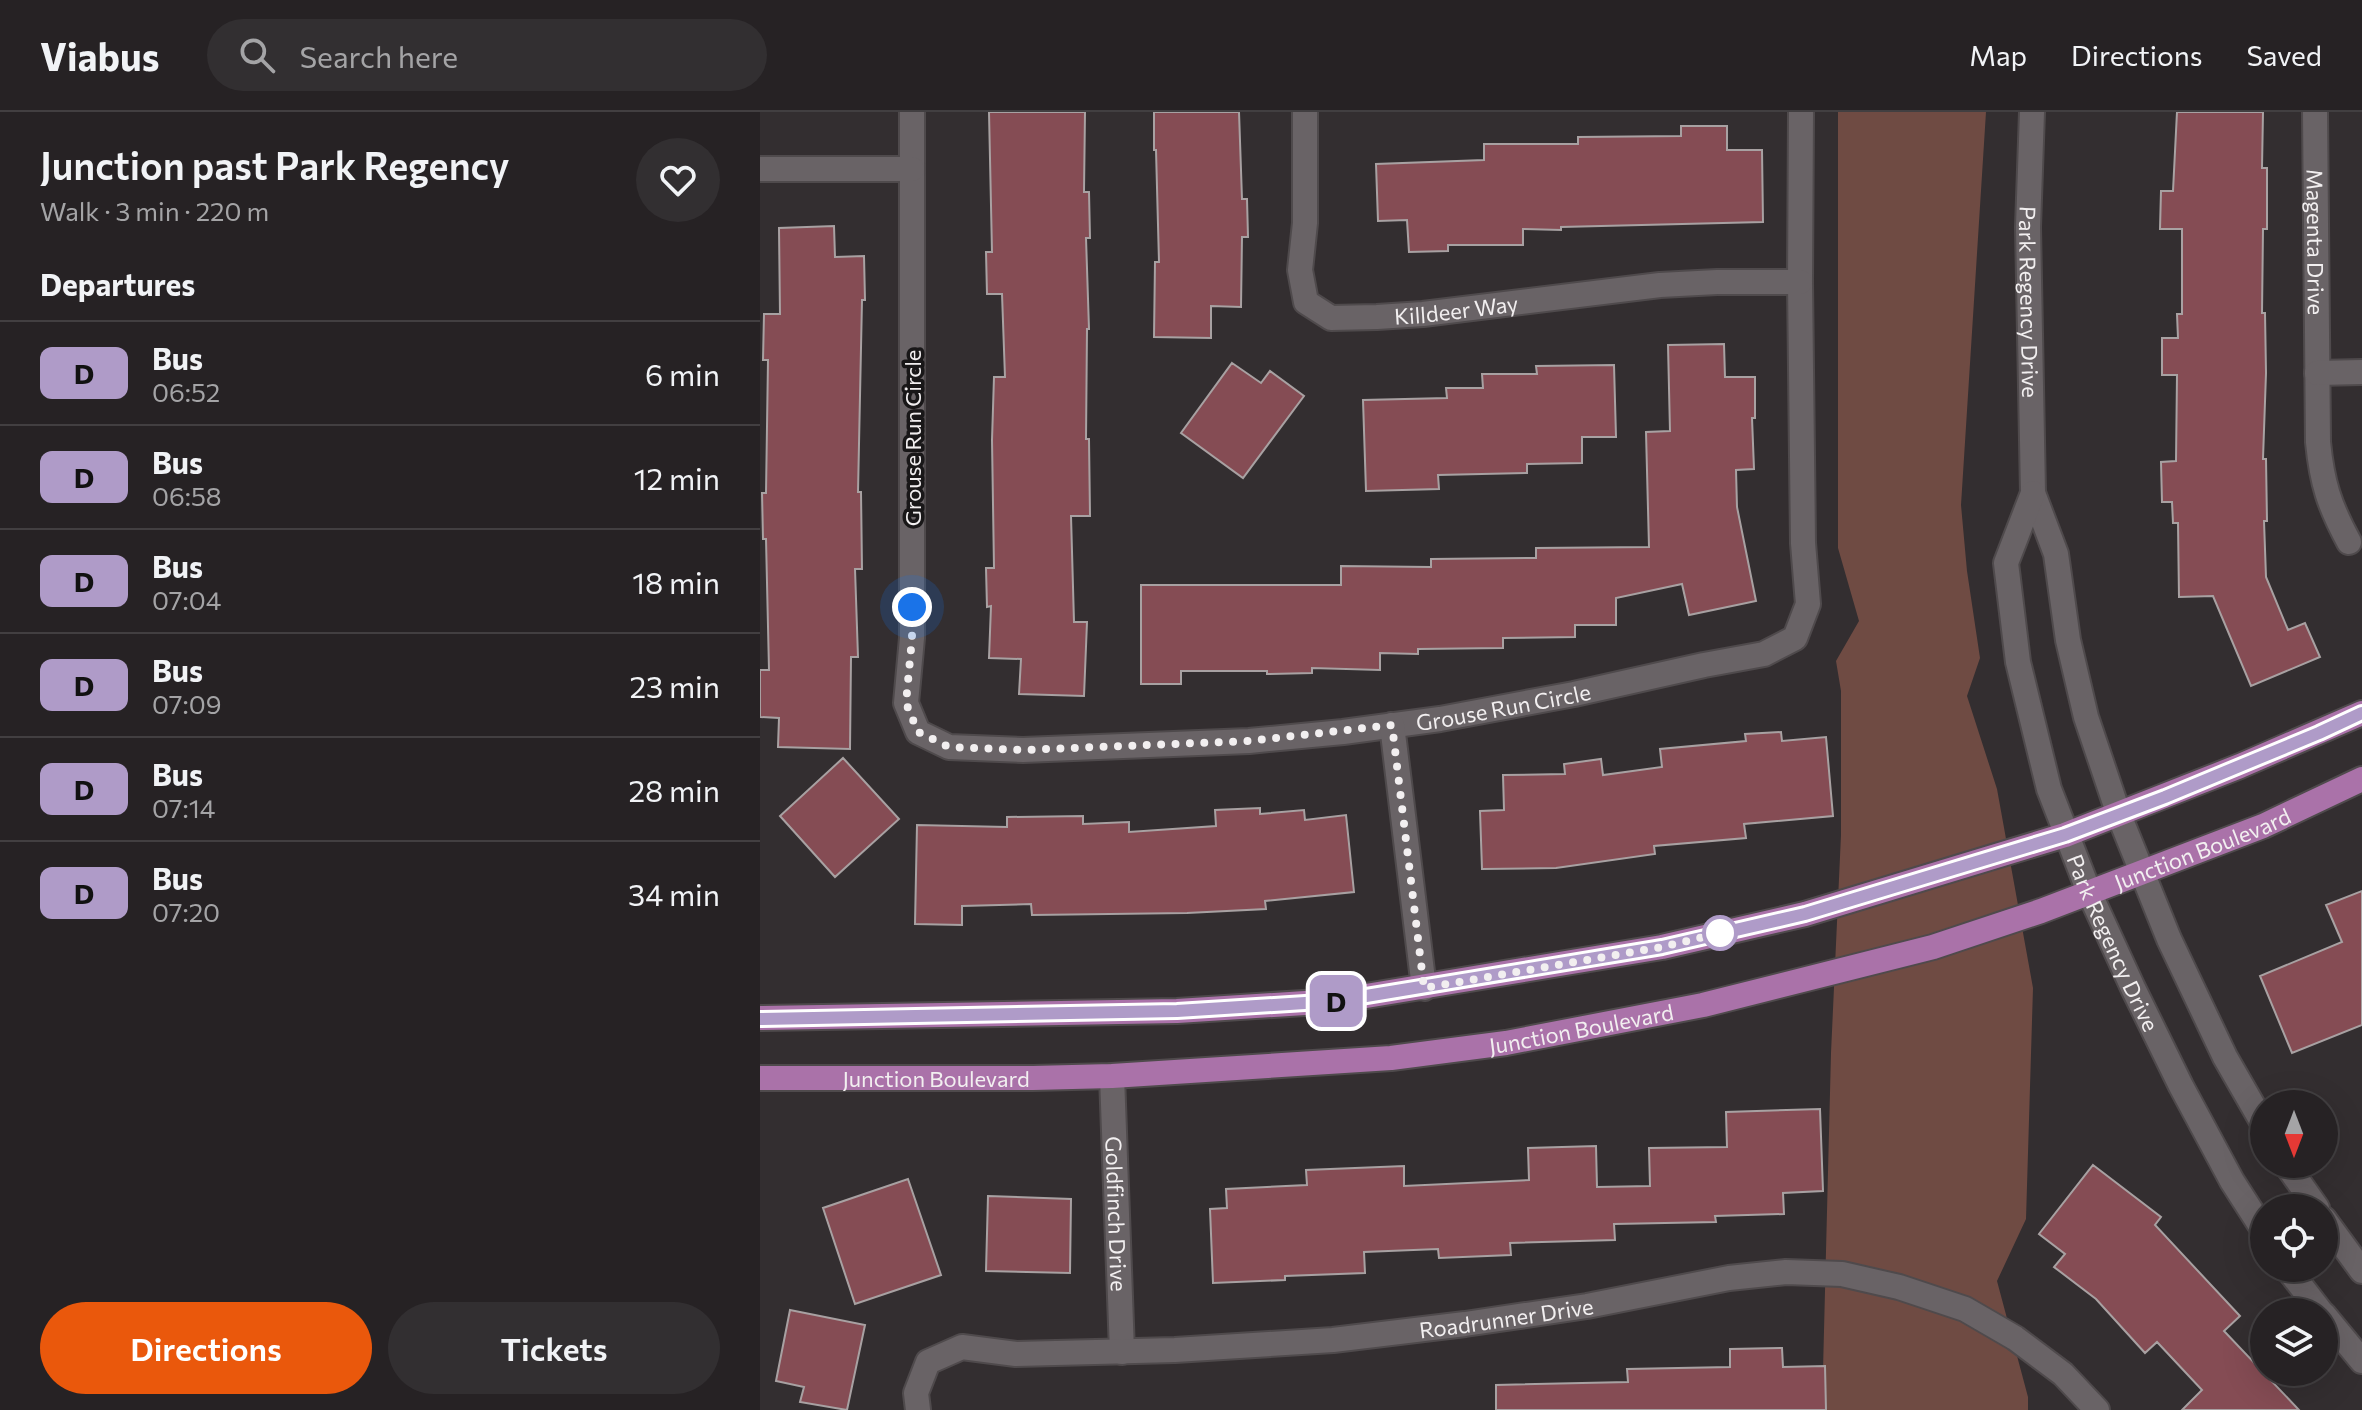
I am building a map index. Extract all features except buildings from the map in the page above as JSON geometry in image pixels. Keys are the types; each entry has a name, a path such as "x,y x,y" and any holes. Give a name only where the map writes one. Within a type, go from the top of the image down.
{"main road":[{"path":"760,1018 1025,1016 1336,1001 1662,947 1805,914 2065,835 2362,713"},
{"name":"Junction Boulevard","path":"760,1078 1112,1076 1391,1058 1522,1040 1703,1005 1918,950 2041,911 2142,874 2263,826 2362,779"}],"street":[{"name":"Grouse Run Circle","path":"912,112 912,638 906,703 918,732 949,747 1023,750 1249,741 1440,719 1764,654 1795,638 1808,604 1803,543 1801,112"},
{"name":"Killdeer Way","path":"1305,112 1305,223 1300,270 1306,302 1331,318 1423,314 1660,285 1800,282"},
{"name":"Park Regency Drive","path":"2032,112 2028,227 2033,493 2056,554 2068,640 2086,717 2119,815 2169,939 2225,1057 2250,1101"},
{"name":"Magenta Drive","path":"2315,112 2318,442 2321,476 2332,510 2349,542"},
{"path":"760,169 912,169"},
{"path":"2317,373 2362,372"},
{"name":"Park Regency Drive","path":"2033,493 2006,563 2018,662 2049,789 2089,892 2181,1086 2250,1209"},
{"path":"1392,725 1424,988"},
{"name":"Goldfinch Drive","path":"1112,1076 1122,1352"},
{"path":"2338,1238 2362,1271"},
{"name":"Roadrunner Drive","path":"918,1410 916,1393 928,1362 962,1347 1016,1354 1122,1352 1333,1340 1587,1306 1729,1278 1786,1272 1842,1274 1899,1287 1965,1309 2015,1338 2063,1374 2097,1410"},
{"path":"2298,1282 2310,1298"},
{"path":"2338,1332 2362,1361"}],"shaded area":[{"path":"1838,112 1986,112 1961,505 1980,658 1967,696 1997,789 2033,988 2026,1219 1997,1281 2028,1397 2028,1410 1822,1410 1831,1053 1841,835 1841,691 1836,661 1859,621 1838,548"}],"bus line":[{"name":"D","path":"760,1019 1025,1016 1336,1001 1662,947 1805,914 2065,835 2165,797 2362,713"}],"route":[{"path":"912,607 906,703 918,732 949,747 1023,750 1249,741 1392,725 1424,988 1662,947 1720,933"}]}
